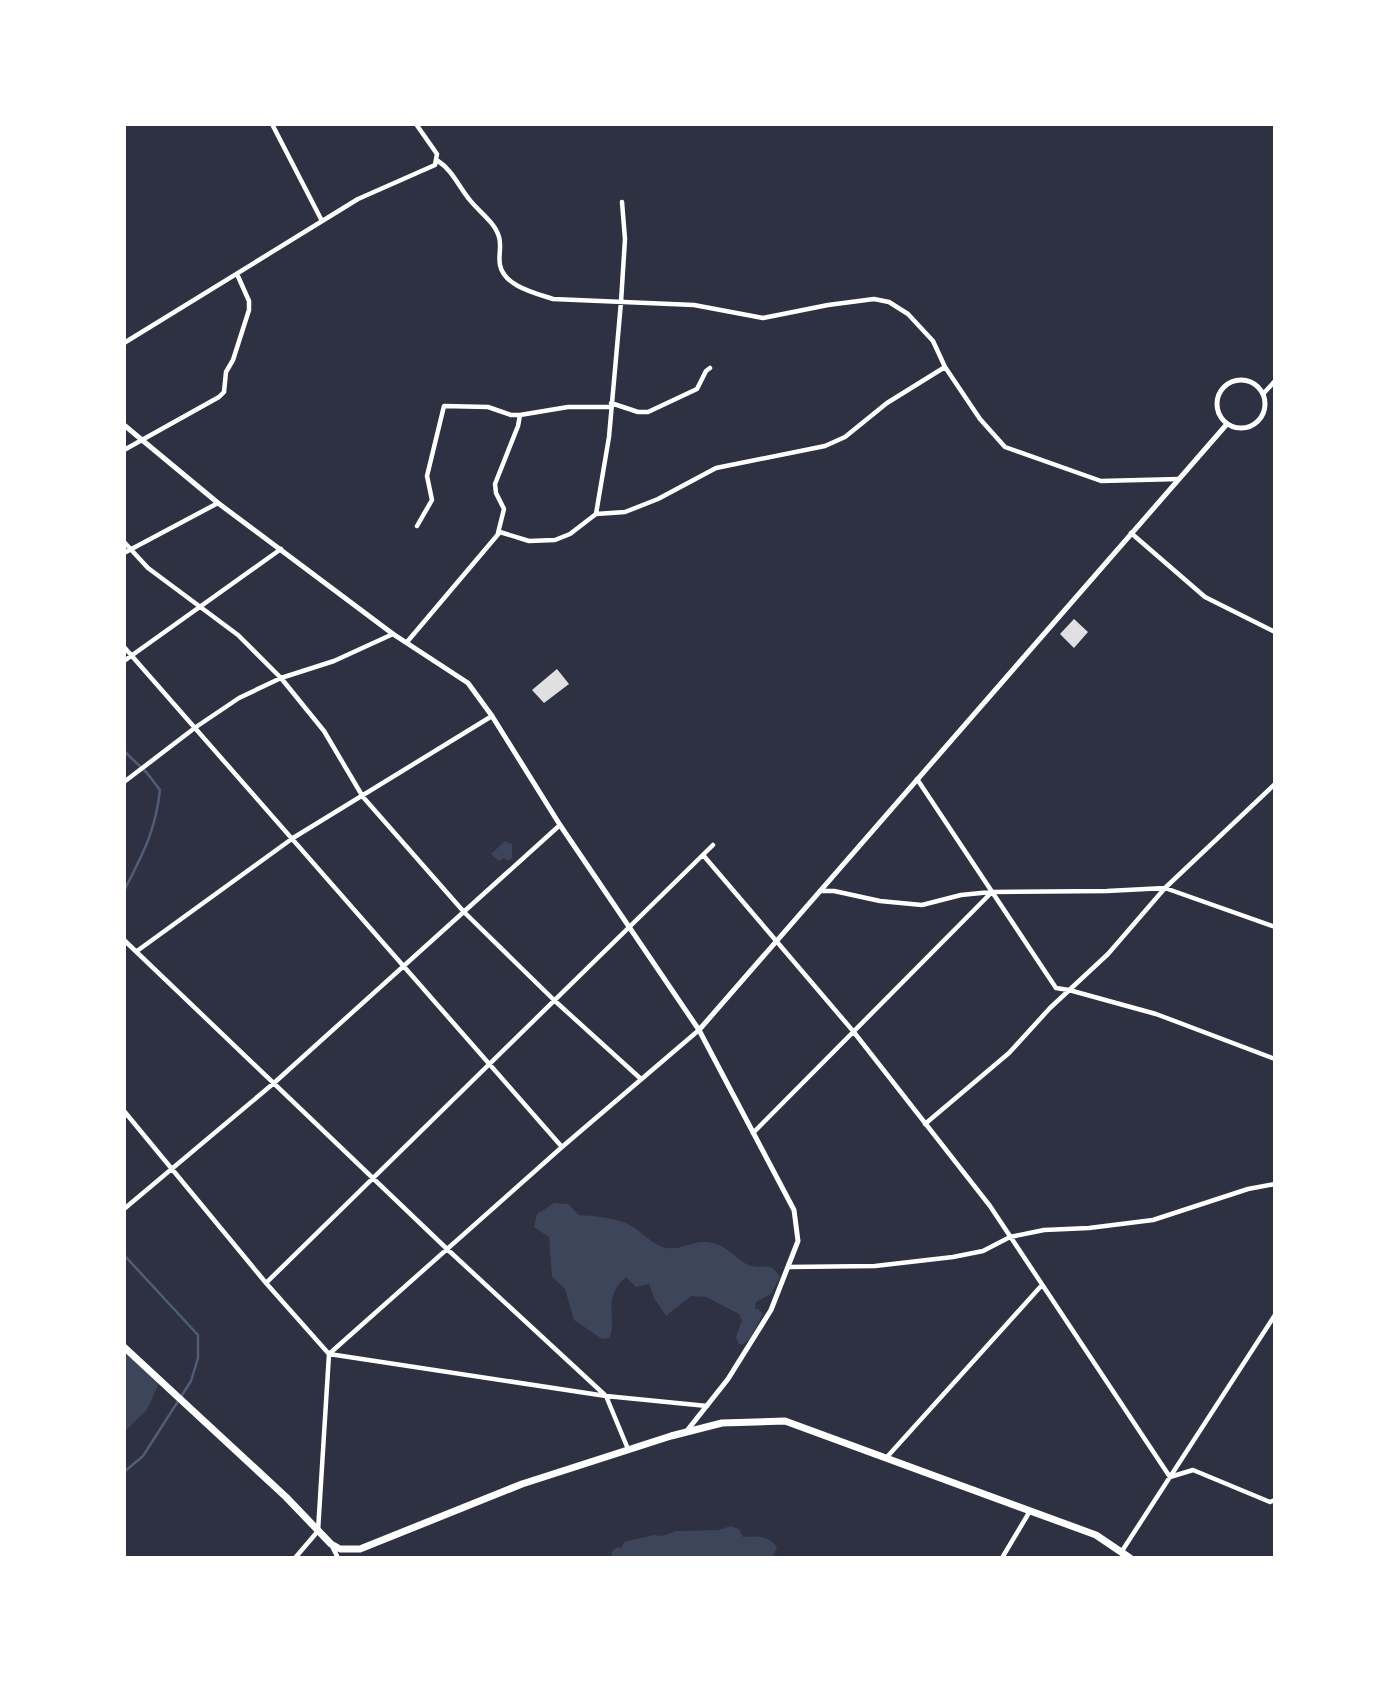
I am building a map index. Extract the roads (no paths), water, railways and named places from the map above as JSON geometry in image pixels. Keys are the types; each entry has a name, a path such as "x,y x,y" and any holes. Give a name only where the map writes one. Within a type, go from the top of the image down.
{"main road":[{"path":"124,1347 286,1497 331,1544 340,1549 360,1549 522,1484 685,1432 722,1423 785,1421 1096,1535 1130,1558"}],"street":[{"path":"272,124 322,221"},
{"path":"124,343 358,199 429,170 438,160 438,154 416,124"},
{"path":"438,160 498,234 500,266 513,283 553,299 694,305 763,318 828,305 881,299 898,306 933,341 945,367 980,419 1005,447 1101,481 1179,478"},
{"path":"596,514 605,464 621,302 625,239 622,202"},
{"path":"124,450 224,392 226,372 233,360 249,310 249,301 237,274"},
{"path":"498,533 529,541 555,540 570,534 596,514 625,512 658,499 727,464 806,450 838,441 887,403 945,367"},
{"path":"416,526 432,500 427,476 444,406 488,407 511,415 534,415 568,407 611,405 638,412 656,409 696,389 710,368"},
{"path":"1231,381 1250,381 1263,394 1263,413 1258,421 1250,426 1241,428 1227,424 1218,413 1218,394 1231,381"},
{"path":"1263,394 1275,382"},
{"path":"407,642 498,533 504,509 494,488 520,415"},
{"path":"295,1558 318,1531 329,1354 562,1147 699,1030 775,939 1227,424"},
{"path":"124,425 218,503 393,634 468,683 492,716 560,825 699,1030 794,1210 798,1241 771,1310 728,1379 685,1432"},
{"path":"127,552 218,503"},
{"path":"1131,533 1205,597 1275,632"},
{"path":"124,542 127,552 238,635 281,678 324,731 363,797 464,912 641,1079"},
{"path":"124,661 281,549"},
{"path":"124,782 232,702 281,678 334,661 393,634"},
{"path":"124,647 562,1147"},
{"path":"137,951 293,838 492,716"},
{"path":"916,779 1056,988 1156,1014 1275,1059"},
{"path":"925,1124 1009,1053 1069,990 1108,954 1165,888 1275,785"},
{"path":"124,1209 274,1083 560,825"},
{"path":"267,1283 713,845"},
{"path":"703,855 853,1031 990,1206 1170,1477"},
{"path":"819,891 922,905 961,895 991,892 1165,888 1275,927"},
{"path":"753,1133 991,892"},
{"path":"124,940 447,1249 606,1396 628,1450"},
{"path":"124,1111 329,1354 606,1396 707,1406"},
{"path":"788,1267 875,1266 953,1257 984,1251 1010,1237 1044,1230 1089,1228 1153,1220 1248,1189 1275,1184"},
{"path":"887,1457 1042,1285"},
{"path":"1122,1551 1275,1315"},
{"path":"1170,1477 1193,1470 1270,1502 1275,1500"},
{"path":"1002,1558 1030,1511"},
{"path":"331,1544 338,1558"}],"waterway":[{"path":"124,751 160,790 151,831 124,891"},
{"path":"124,1255 198,1335 198,1358 191,1381 143,1456 124,1472"}]}
